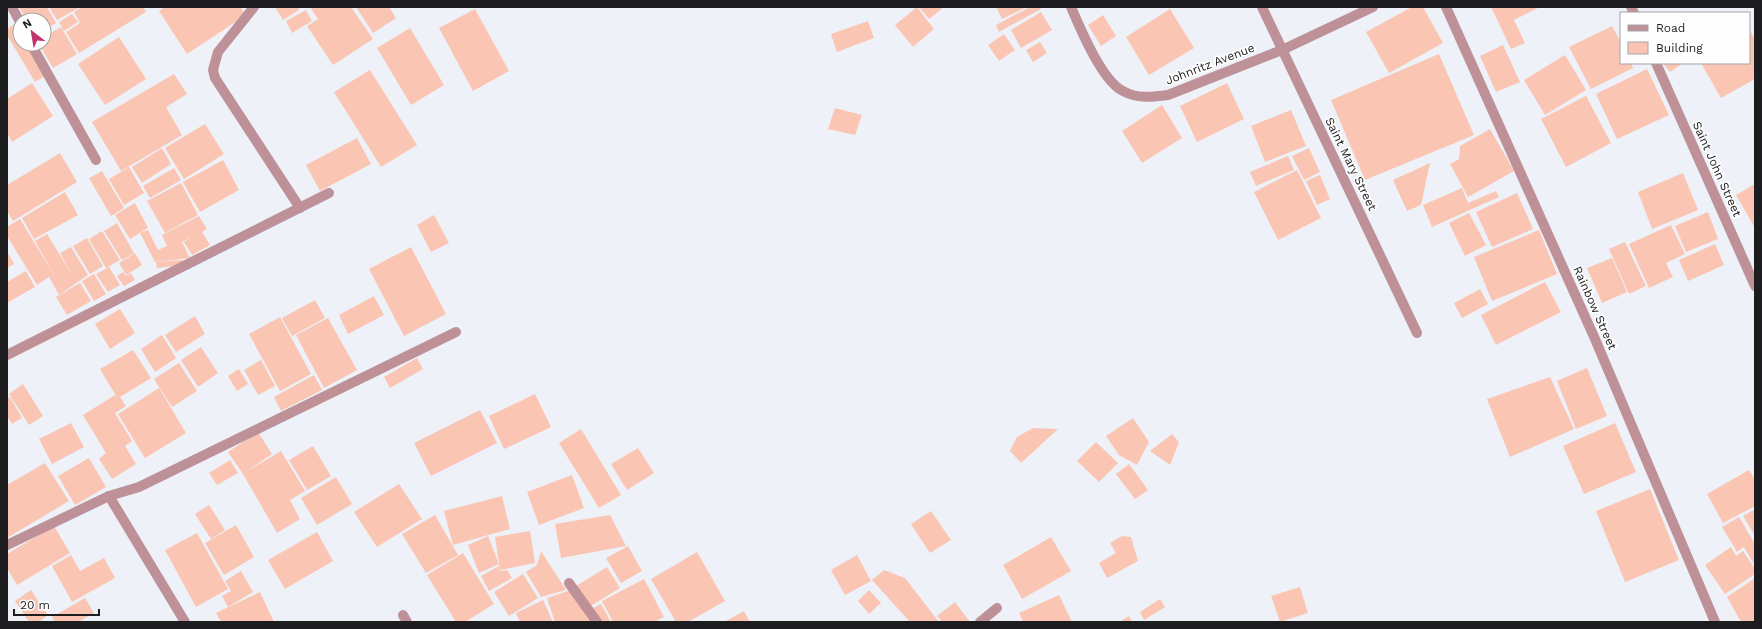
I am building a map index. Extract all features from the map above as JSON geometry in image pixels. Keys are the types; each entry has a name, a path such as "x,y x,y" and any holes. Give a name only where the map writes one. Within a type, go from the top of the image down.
{"street":[{"path":"254,7 218,52 213,70 215,78 300,208"},
{"name":"Johnritz Avenue","path":"1071,7 1094,55 1110,80 1121,91 1135,96 1149,97 1168,95 1282,50 1373,7"},
{"name":"Saint Mary Street","path":"1262,7 1418,333"},
{"name":"Rainbow Street","path":"1446,7 1595,339 1715,622"},
{"path":"35,52 96,160"},
{"name":"Saint John Street","path":"1656,64 1755,286"},
{"path":"7,355 329,193"},
{"path":"7,545 108,496 139,487 456,332"},
{"path":"108,496 185,622"},
{"path":"569,583 598,622"},
{"path":"980,622 997,608"}],"building":[{"path":"19,7 47,7 50,12 22,12"},
{"path":"49,7 80,7 57,20"},
{"path":"82,7 143,7 146,12 79,53 66,32 80,23 74,12"},
{"path":"165,7 240,7 246,15 187,54 159,11"},
{"path":"275,7 298,7 299,10 283,20"},
{"path":"313,7 351,7 373,39 333,65 307,26 318,19 311,9"},
{"path":"356,7 389,7 396,18 373,33"},
{"path":"917,7 934,29 913,47 895,25"},
{"path":"919,7 944,7 929,19"},
{"path":"996,7 1027,7 1002,19"},
{"path":"1030,7 1040,7 1041,9 999,32 996,25"},
{"path":"1412,7 1423,7 1443,43 1389,73 1366,32"},
{"path":"1491,7 1540,7 1514,20 1525,43 1511,49"},
{"path":"475,9 509,71 473,91 439,28"},
{"path":"1170,9 1194,48 1149,75 1126,37"},
{"path":"306,10 312,21 292,33 286,21"},
{"path":"1041,12 1052,30 1021,48 1011,30"},
{"path":"72,14 78,22 64,31 59,22"},
{"path":"1103,15 1116,36 1101,46 1088,25"},
{"path":"52,16 56,23 52,25"},
{"path":"868,21 874,38 837,52 831,34"},
{"path":"12,26 12,43 7,35 7,29"},
{"path":"1612,26 1620,41 1620,64 1631,64 1633,68 1591,89 1569,47"},
{"path":"61,27 77,54 53,68 44,52 52,52 52,32"},
{"path":"410,28 444,85 411,105 377,48"},
{"path":"1750,31 1755,39 1755,79 1721,98 1702,64 1750,64"},
{"path":"1004,34 1015,50 999,61 988,45"},
{"path":"119,37 146,79 105,105 78,64"},
{"path":"1040,42 1047,53 1033,62 1026,50"},
{"path":"1503,45 1520,82 1496,92 1480,56"},
{"path":"17,52 34,52 47,75 35,82"},
{"path":"1439,54 1474,135 1365,180 1331,100"},
{"path":"1565,55 1586,90 1545,115 1524,80"},
{"path":"1664,64 1682,64 1670,72"},
{"path":"1647,69 1669,115 1617,139 1596,94"},
{"path":"370,70 417,145 381,167 334,92"},
{"path":"174,74 187,94 166,107 182,135 121,171 92,122"},
{"path":"32,83 53,116 12,142 7,133 7,99"},
{"path":"1227,83 1244,119 1197,142 1180,106"},
{"path":"1586,96 1611,143 1566,167 1541,119"},
{"path":"1162,105 1182,138 1142,163 1122,131"},
{"path":"835,108 862,115 855,135 828,129"},
{"path":"1291,110 1306,146 1265,162 1251,126"},
{"path":"205,124 224,154 184,179 165,148"},
{"path":"1490,129 1514,171 1468,197 1450,164 1459,159 1460,146"},
{"path":"357,138 371,164 320,191 306,165"},
{"path":"162,148 171,164 142,183 132,167"},
{"path":"1309,148 1320,172 1304,180 1292,156"},
{"path":"60,153 77,182 13,221 7,211 7,185"},
{"path":"1288,156 1294,170 1256,186 1250,172"},
{"path":"223,160 239,190 200,212 183,182"},
{"path":"1430,163 1421,205 1407,211 1393,180"},
{"path":"129,167 144,193 124,205 109,179"},
{"path":"174,168 181,180 150,198 143,186"},
{"path":"1297,170 1321,218 1278,240 1254,192"},
{"path":"102,171 124,208 111,216 89,178"},
{"path":"1683,173 1698,210 1652,229 1638,192"},
{"path":"1320,175 1330,199 1317,205 1306,181"},
{"path":"181,183 198,215 165,233 147,201"},
{"path":"1755,184 1755,228 1736,195"},
{"path":"1462,188 1468,203 1496,191 1499,197 1432,227 1423,205"},
{"path":"65,192 78,215 34,239 22,218"},
{"path":"1517,193 1533,229 1492,247 1476,212"},
{"path":"135,203 148,228 130,239 115,215"},
{"path":"1708,212 1718,239 1686,252 1675,226"},
{"path":"1469,213 1486,245 1465,256 1449,223"},
{"path":"434,215 449,243 431,252 417,225"},
{"path":"199,216 207,229 202,232 210,245 192,255 184,242 192,237 182,242 190,258 155,262 140,233 148,230 158,250 167,246 162,235"},
{"path":"20,219 54,275 35,241 47,234 74,278 60,253 71,247 88,275 59,295 49,277 37,285 7,236 7,227"},
{"path":"117,223 134,253 122,260 104,231"},
{"path":"1671,225 1685,254 1666,263 1673,277 1649,288 1629,244"},
{"path":"1539,230 1557,274 1492,301 1474,257"},
{"path":"102,231 120,260 106,268 89,239"},
{"path":"87,238 103,266 90,274 73,246"},
{"path":"1625,242 1646,286 1629,294 1609,249"},
{"path":"1715,244 1724,265 1688,281 1679,260"},
{"path":"411,247 446,314 404,336 369,269"},
{"path":"7,251 14,264 7,268"},
{"path":"135,253 142,265 126,275 119,263"},
{"path":"1612,258 1627,292 1602,303 1587,268"},
{"path":"183,260 184,265 157,268 156,262"},
{"path":"109,267 120,285 108,292 96,274"},
{"path":"26,271 35,287 7,303 7,282"},
{"path":"123,272 126,276 131,273 135,280 124,286 117,276"},
{"path":"94,274 106,294 94,301 82,281"},
{"path":"1545,282 1561,312 1496,345 1481,315"},
{"path":"80,283 91,301 67,315 56,297"},
{"path":"1480,289 1488,304 1462,318 1454,303"},
{"path":"374,296 384,315 348,334 339,315"},
{"path":"315,300 325,318 292,336 282,318"},
{"path":"120,309 135,333 110,349 95,324"},
{"path":"195,316 205,334 176,352 165,335"},
{"path":"280,317 311,374 280,391 249,334"},
{"path":"328,318 357,370 324,388 296,335"},
{"path":"162,335 176,358 155,372 141,349"},
{"path":"201,347 218,373 198,387 181,360"},
{"path":"133,350 151,378 120,397 126,406 115,413 132,441 125,446 136,464 112,479 99,459 106,453 83,415 115,395 118,399 100,369"},
{"path":"417,358 423,369 390,388 384,377"},
{"path":"261,360 275,386 258,395 244,370"},
{"path":"179,363 197,391 172,407 154,379"},
{"path":"1587,368 1607,416 1576,429 1557,381"},
{"path":"239,369 248,384 237,391 228,376"},
{"path":"314,375 322,390 281,411 274,397"},
{"path":"1550,377 1574,429 1510,457 1487,399"},
{"path":"23,384 43,416 29,425 9,394"},
{"path":"159,388 186,433 145,458 118,414"},
{"path":"535,394 551,427 504,449 489,416"},
{"path":"10,397 22,418 12,424 7,416 7,399"},
{"path":"480,410 497,443 431,476 414,443"},
{"path":"1133,418 1149,442 1137,465 1119,455 1106,436"},
{"path":"71,423 84,447 52,464 39,439"},
{"path":"1615,423 1636,472 1584,494 1563,446"},
{"path":"1033,428 1058,429 1021,463 1010,451 1017,437"},
{"path":"581,429 621,495 599,508 559,443"},
{"path":"258,432 272,454 247,471 281,451 305,491 290,500 300,519 277,533 243,474 228,452"},
{"path":"1172,434 1179,442 1170,465 1150,451"},
{"path":"1096,442 1118,463 1099,482 1077,461"},
{"path":"313,446 331,476 307,490 289,460"},
{"path":"638,448 654,473 627,490 611,464"},
{"path":"89,458 106,487 75,505 58,476"},
{"path":"230,460 238,473 217,485 209,473"},
{"path":"45,463 69,501 7,538 7,485"},
{"path":"1129,464 1148,490 1135,499 1116,474"},
{"path":"1749,470 1755,480 1755,506 1723,523 1707,494"},
{"path":"572,475 584,508 539,525 527,492"},
{"path":"336,477 352,504 317,525 301,498"},
{"path":"399,484 422,519 377,547 354,512"},
{"path":"1650,489 1679,560 1625,582 1596,511"},
{"path":"502,496 510,529 453,545 444,511"},
{"path":"209,505 225,530 211,539 195,514"},
{"path":"1755,509 1755,536 1743,516"},
{"path":"931,511 951,540 930,553 911,524"},
{"path":"435,515 458,555 426,573 402,534"},
{"path":"610,515 626,546 561,558 555,524"},
{"path":"1739,517 1755,544 1755,566 1744,547 1737,552 1722,527"},
{"path":"236,525 254,557 224,575 205,543"},
{"path":"54,526 70,553 17,585 7,568 7,554"},
{"path":"530,531 535,563 500,570 495,537"},
{"path":"317,532 333,561 285,589 268,560"},
{"path":"197,533 228,589 196,607 165,550"},
{"path":"488,536 499,564 479,573 468,545"},
{"path":"1122,536 1131,537 1138,561 1107,578 1099,563 1116,553 1110,543"},
{"path":"1051,537 1071,571 1022,599 1003,565"},
{"path":"628,546 642,571 621,583 606,558"},
{"path":"1731,547 1736,556 1743,551 1755,569 1755,574 1725,594 1705,565"},
{"path":"541,551 566,590 541,597 526,572 537,565"},
{"path":"697,552 725,601 688,622 676,622 651,579"},
{"path":"463,553 494,604 465,622 456,622 427,575"},
{"path":"71,555 80,571 104,558 115,578 72,602 52,566"},
{"path":"857,555 871,581 845,595 831,570"},
{"path":"499,566 500,571 507,570 512,578 489,591 481,576"},
{"path":"607,567 620,588 589,607 576,586"},
{"path":"884,570 905,578 939,622 910,622 872,580"},
{"path":"241,571 253,592 228,607 222,596 231,591 225,581"},
{"path":"523,574 538,598 509,616 494,592"},
{"path":"1755,578 1755,620 1752,622 1741,622 1727,597"},
{"path":"644,579 664,617 654,622 613,622 602,601"},
{"path":"1300,587 1308,613 1280,622 1271,596"},
{"path":"31,590 48,615 39,622 29,622 15,601"},
{"path":"571,590 592,622 555,622 547,598"},
{"path":"869,590 881,603 869,614 858,601"},
{"path":"260,592 274,622 221,622 216,613"},
{"path":"1059,595 1072,622 1023,622 1019,613"},
{"path":"85,598 94,613 78,622 55,622 52,617"},
{"path":"1160,599 1165,607 1144,620 1140,612"},
{"path":"543,600 553,622 520,622 516,613"},
{"path":"955,602 970,622 942,622 937,616"},
{"path":"601,604 610,620 607,622 598,622 591,609"},
{"path":"744,611 750,622 724,622"},
{"path":"1129,616 1132,622 1121,622 1121,621"}]}
